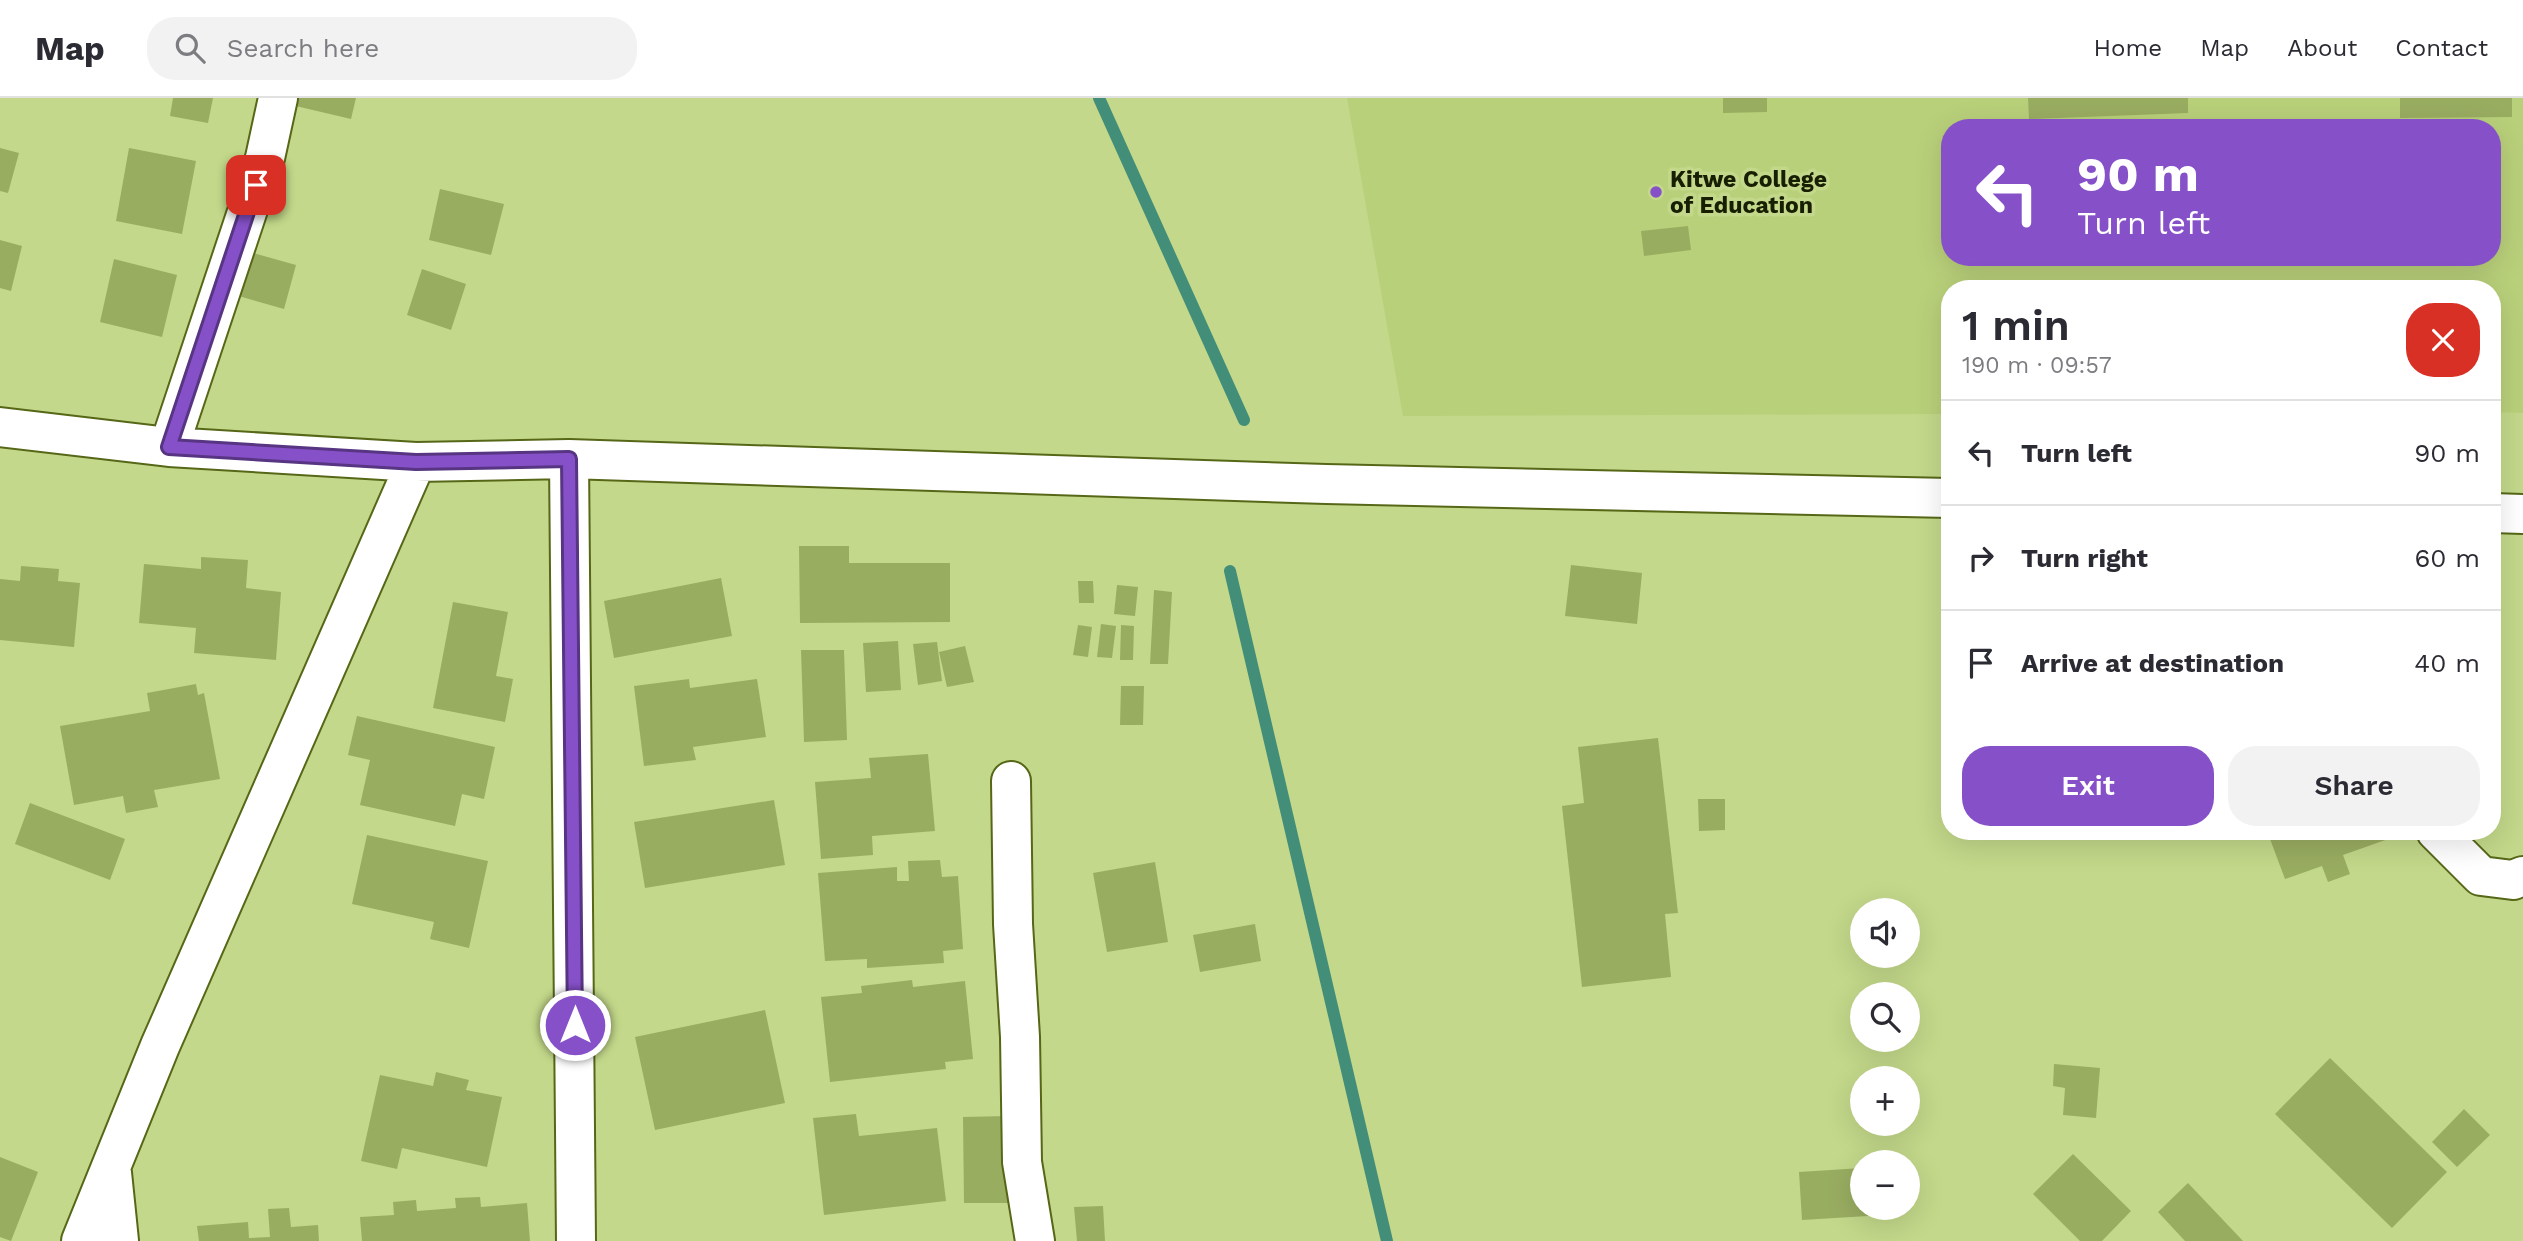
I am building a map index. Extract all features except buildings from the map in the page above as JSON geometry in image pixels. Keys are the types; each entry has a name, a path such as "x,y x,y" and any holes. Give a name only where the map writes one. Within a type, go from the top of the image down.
{"street":[{"path":"169,447 265,158 278,98"},
{"path":"0,426 169,447 416,462 569,459 1326,484 1941,498"},
{"path":"569,459 576,1241"},
{"path":"81,1241 165,1034 416,462"},
{"path":"2501,513 2523,514"},
{"path":"1011,781 1013,924 1020,1037 1022,1162 1035,1241"},
{"path":"2445,840 2481,876 2513,880 2523,876"},
{"path":"111,1168 119,1241"}],"shaded area":[{"name":"Kitwe College of Education","path":"1347,98 2523,98 2523,413 2501,412 2501,280 1941,280 1941,414 1403,416"}],"waterway":[{"path":"1099,98 1244,420"},
{"path":"1230,571 1387,1241"}],"place":[{"name":"Kitwe College of Education","path":"1656,192"}],"route":[{"path":"256,185 169,447 416,462 569,459 575,1025"}]}
